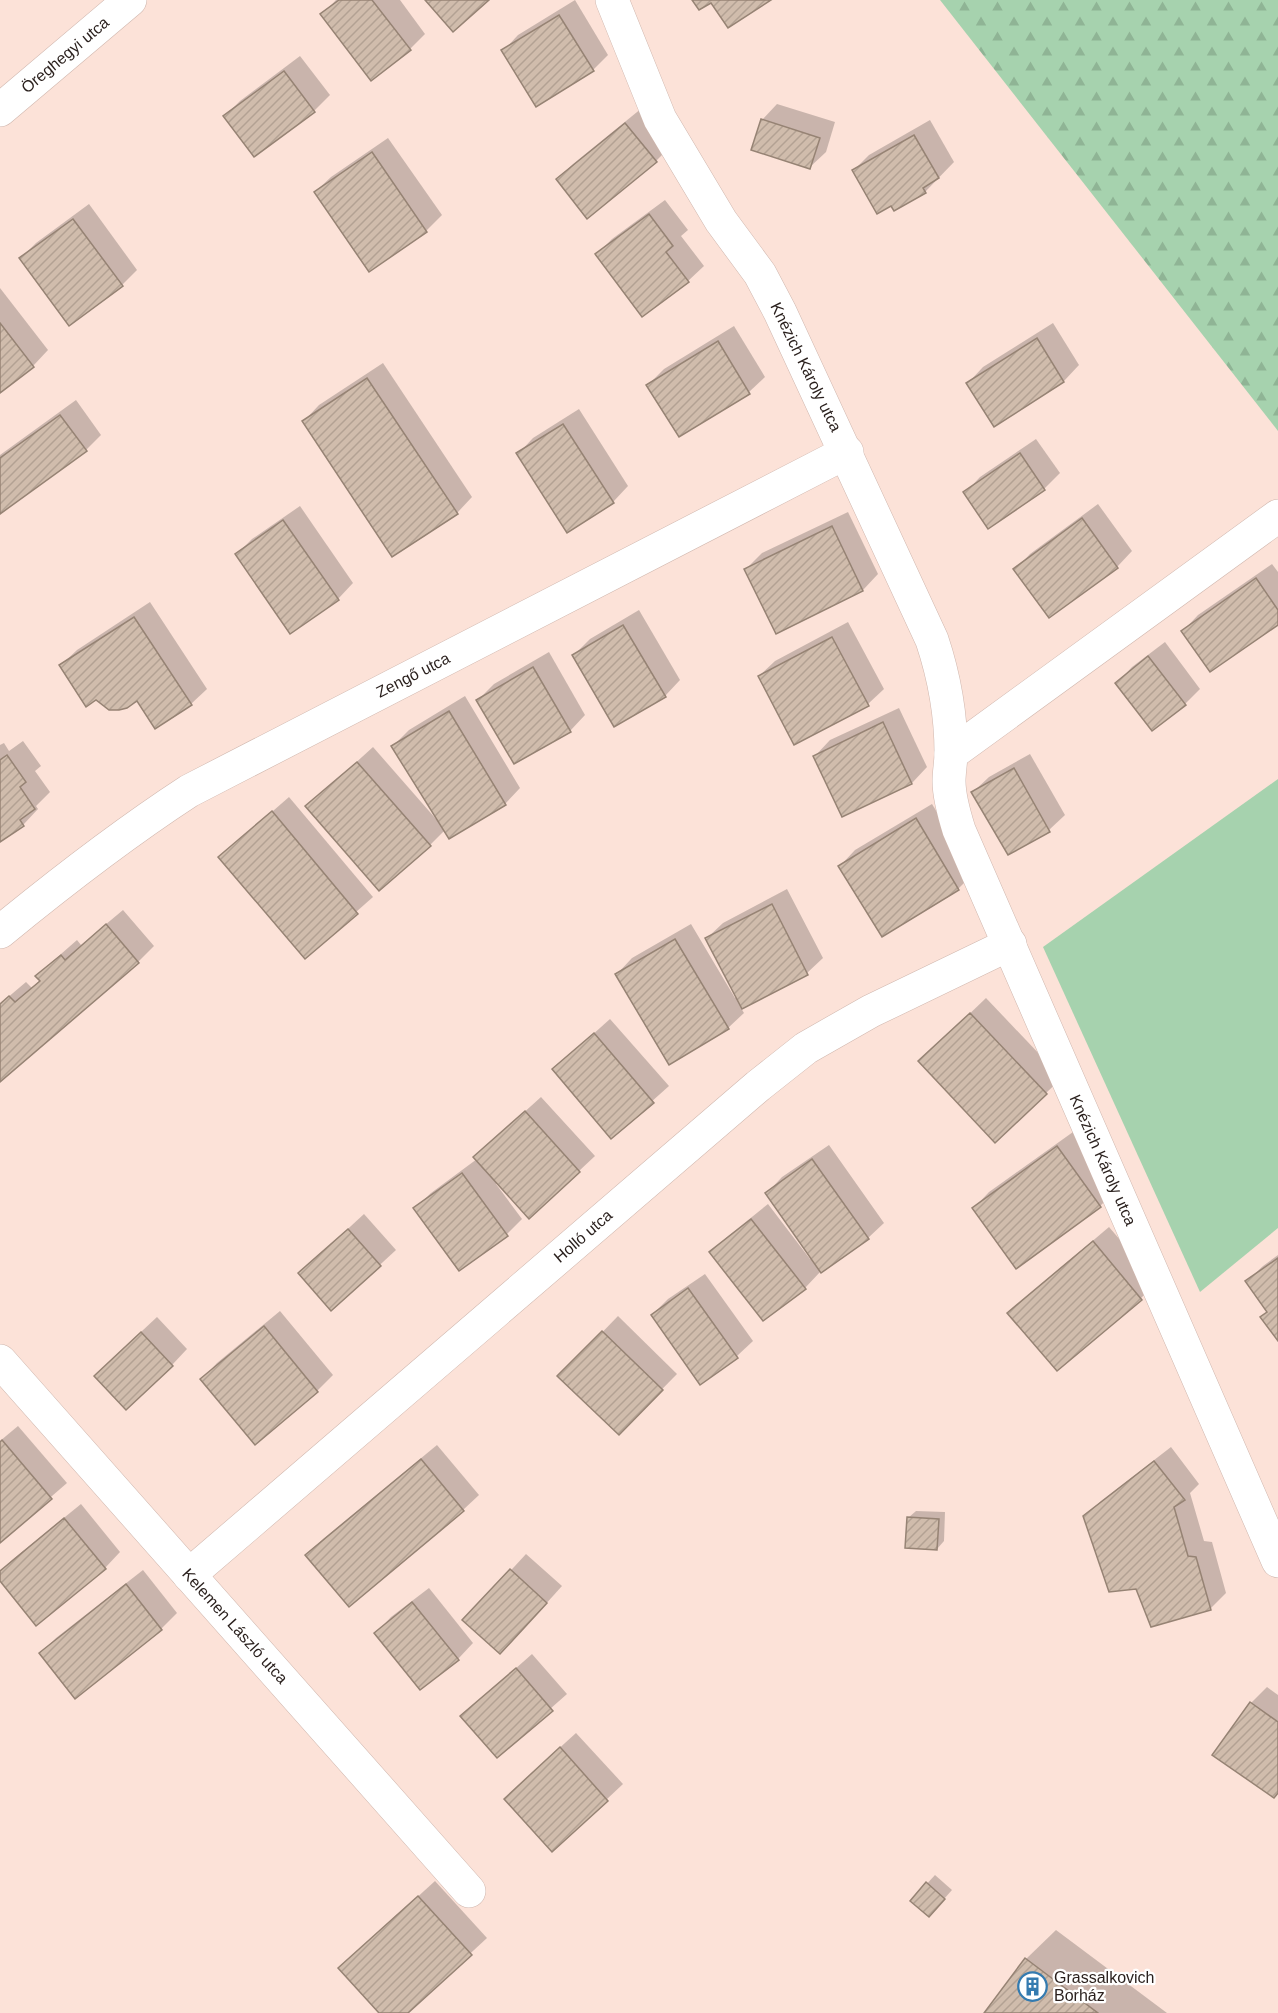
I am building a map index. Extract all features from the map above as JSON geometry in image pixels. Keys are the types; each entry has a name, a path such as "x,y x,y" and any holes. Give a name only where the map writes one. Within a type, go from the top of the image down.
{"street":[{"name":"Öreghegyi utca","path":"0,110 130,0"},
{"name":"Knézich Károly utca","path":"612,0 660,119 722,221 760,274 780,312 847,452 932,640 940,664 947,700 951,754 949,780 958,830 1010,944 1278,1561"},
{"name":"Zengő utca","path":"0,932 85,864 136,826 189,791 847,452"},
{"path":"951,754 1278,516"},
{"name":"Holló utca","path":"189,1575 758,1086 806,1048 871,1011 1010,944"},
{"name":"Kelemen László utca","path":"0,1361 469,1891"}],"green space":[{"path":"940,0 1278,0 1278,431"},
{"path":"1278,779 1278,1228 1200,1292 1043,947"}],"building":[{"path":"339,0 372,0 411,50 371,81 320,14"},
{"path":"425,0 489,0 453,32"},
{"path":"692,0 771,0 728,28 711,3 699,10"},
{"path":"559,15 594,71 536,107 501,50"},
{"path":"284,71 315,112 254,157 223,116"},
{"path":"761,119 820,138 810,169 751,150"},
{"path":"625,123 657,162 587,219 556,179"},
{"path":"914,135 939,178 923,188 926,193 894,211 891,206 877,214 852,170"},
{"path":"372,152 427,232 369,272 314,192"},
{"path":"649,214 673,246 666,252 689,282 642,317 595,254"},
{"path":"73,219 123,286 69,326 19,258"},
{"path":"0,323 34,367 0,393"},
{"path":"1037,338 1064,382 994,427 966,383"},
{"path":"718,341 750,394 679,437 646,385"},
{"path":"367,378 458,514 392,557 302,421"},
{"path":"60,415 87,451 0,514 0,458"},
{"path":"563,424 614,503 567,533 516,453"},
{"path":"1020,453 1045,490 988,529 963,492"},
{"path":"1082,518 1118,568 1049,618 1013,569"},
{"path":"283,520 339,600 290,634 235,554"},
{"path":"832,526 863,591 776,634 744,569"},
{"path":"1256,578 1278,610 1278,625 1210,672 1181,631"},
{"path":"134,617 192,705 155,729 137,701 119,710 109,710 96,700 86,707 59,665"},
{"path":"623,625 666,697 614,727 572,655"},
{"path":"832,637 869,706 794,745 758,676"},
{"path":"1148,656 1186,705 1152,731 1115,683"},
{"path":"533,667 571,732 514,764 476,700"},
{"path":"449,711 506,805 449,839 391,746"},
{"path":"883,722 912,784 842,817 813,756"},
{"path":"7,755 26,782 20,787 35,809 20,820 24,826 0,842 0,760"},
{"path":"357,762 431,846 379,891 305,806"},
{"path":"1014,768 1050,832 1008,855 971,792"},
{"path":"272,811 358,914 305,959 218,857"},
{"path":"916,818 959,890 882,937 838,866"},
{"path":"772,904 808,975 742,1009 705,938"},
{"path":"106,924 139,963 0,1082 0,1004 9,996 15,1002 40,981 35,976 61,955 65,960"},
{"path":"675,939 729,1029 669,1065 615,974"},
{"path":"970,1013 1047,1094 995,1143 918,1061"},
{"path":"594,1033 654,1103 611,1139 552,1069"},
{"path":"525,1111 580,1172 529,1219 473,1157"},
{"path":"1057,1146 1101,1207 1016,1269 972,1208"},
{"path":"812,1159 869,1239 821,1273 765,1193"},
{"path":"462,1173 508,1236 459,1271 413,1208"},
{"path":"751,1219 806,1289 763,1321 709,1252"},
{"path":"348,1229 381,1266 331,1311 298,1273"},
{"path":"1093,1241 1142,1300 1057,1371 1007,1313"},
{"path":"1278,1258 1278,1341 1260,1317 1267,1312 1245,1281"},
{"path":"688,1288 738,1358 700,1385 651,1315"},
{"path":"264,1326 318,1392 255,1445 200,1379"},
{"path":"602,1331 663,1390 619,1435 557,1376"},
{"path":"141,1332 173,1366 126,1410 94,1376"},
{"path":"2,1440 52,1499 0,1543 0,1442"},
{"path":"421,1459 464,1511 349,1607 305,1555"},
{"path":"1154,1461 1185,1500 1174,1507 1188,1556 1196,1557 1211,1610 1151,1627 1136,1589 1109,1592 1083,1516"},
{"path":"907,1517 939,1519 937,1550 905,1548"},
{"path":"64,1518 106,1569 36,1626 0,1581 0,1571"},
{"path":"510,1569 547,1603 500,1654 462,1620"},
{"path":"126,1584 162,1630 75,1699 39,1653"},
{"path":"412,1602 459,1660 420,1690 374,1633"},
{"path":"516,1668 553,1711 497,1758 460,1716"},
{"path":"1250,1702 1278,1722 1278,1793 1274,1798 1212,1755"},
{"path":"560,1747 608,1801 552,1852 504,1799"},
{"path":"926,1882 945,1899 929,1917 910,1901"},
{"path":"418,1896 472,1955 408,2013 379,2013 338,1968"},
{"name":"Grassalkovich Borház","path":"1025,1958 1098,2013 984,2013"}],"place":[{"name":"Grassalkovich Borház","path":"1033,1986"}]}
